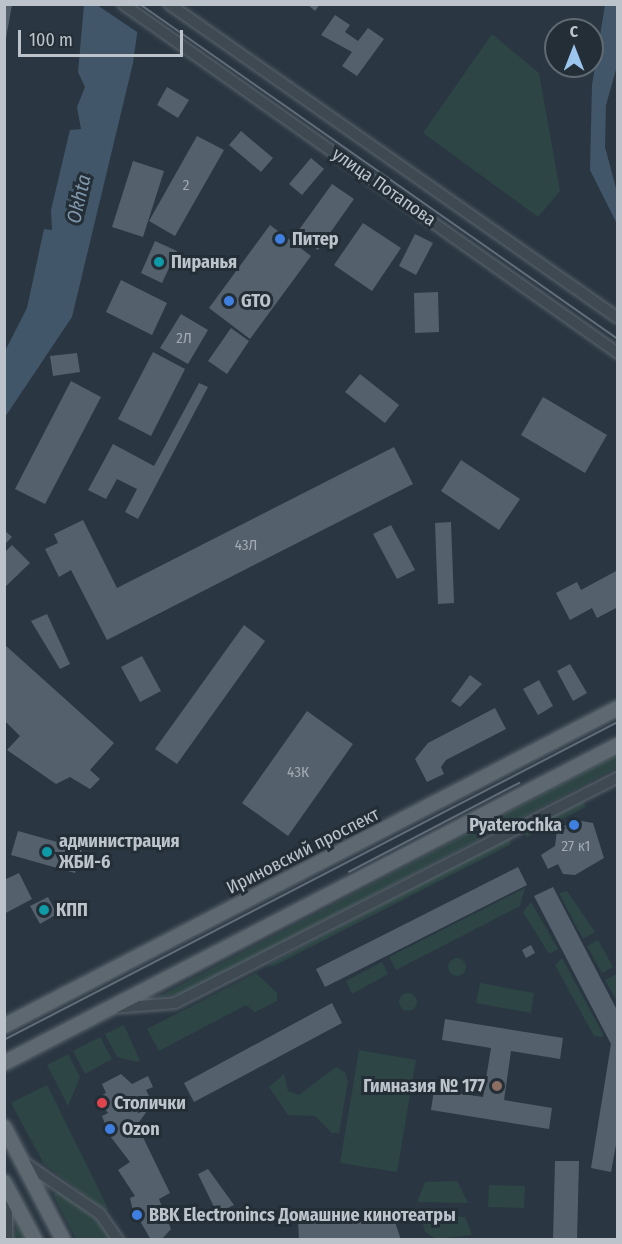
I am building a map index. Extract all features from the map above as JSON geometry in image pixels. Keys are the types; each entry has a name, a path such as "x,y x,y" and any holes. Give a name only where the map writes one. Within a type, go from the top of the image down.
{"main road":[{"name":"Ириновский проспект","path":"4,1026 618,708"},
{"path":"4,1063 618,745"},
{"path":"4,1127 63,1239"},
{"path":"6,1184 34,1239"}],"street":[{"name":"улица Потапова","path":"123,4 618,353"},
{"name":"улица Потапова","path":"170,4 618,318"},
{"path":"111,1008 175,1004 618,777"},
{"path":"22,1161 100,1214 118,1239"},
{"path":"6,1184 7,1239"}],"green space":[{"path":"492,34 539,73 560,191 538,217 423,133"},
{"path":"617,755 617,768 181,994 157,997"},
{"path":"582,800 586,807 527,837 523,830"},
{"path":"512,836 510,845 274,966 267,965"},
{"path":"525,888 520,906 396,970 389,957"},
{"path":"567,891 595,932 583,939 559,893"},
{"path":"531,902 558,949 549,954 523,912"},
{"path":"598,940 613,967 602,973 587,946"},
{"path":"457,958 463,961 466,967 463,973 457,976 451,973 448,967 451,961"},
{"path":"562,958 603,1037 594,1036 555,965"},
{"path":"382,962 388,974 352,994 346,981"},
{"path":"256,973 277,993 277,1001 255,1012 246,1005 159,1051 147,1029"},
{"path":"618,974 617,1002 605,980"},
{"path":"480,983 534,993 531,1013 476,1003"},
{"path":"408,993 414,996 417,1002 414,1008 408,1011 402,1008 399,1002 402,996"},
{"path":"124,1025 140,1061 138,1062 117,1057 105,1034"},
{"path":"100,1037 112,1059 85,1074 73,1051"},
{"path":"359,1050 416,1060 397,1172 340,1163"},
{"path":"68,1054 80,1077 68,1106 47,1065"},
{"path":"336,1067 345,1072 348,1081 339,1133 332,1133 315,1116 288,1115 269,1087 284,1074 288,1091 299,1095"},
{"path":"47,1085 108,1208 107,1212 44,1164 11,1103"},
{"path":"457,1181 468,1203 417,1202 425,1182"},
{"path":"489,1185 525,1186 524,1208 488,1207"},
{"path":"58,1190 96,1219 111,1239 76,1239 53,1195"},
{"path":"421,1216 465,1217 472,1235 436,1239 425,1232"},
{"path":"18,1221 29,1239 13,1239"}],"water":[{"name":"Okhta","path":"84,5 141,5 133,63 72,317 5,417 5,351 27,308 44,229 52,230 51,210 70,130 81,129 77,107 85,87 78,72"},
{"path":"605,5 617,5 617,66 606,105 605,147 617,192 617,224 590,170 592,85 593,78 604,78 603,18"}],"pier":[{"path":"144,4 140,34 97,5"}],"building":[{"path":"307,4 320,4 315,11"},
{"path":"4,5 12,5 6,38 4,38"},
{"path":"335,15 350,25 345,32 358,41 368,28 384,39 357,76 342,66 352,52 321,35"},
{"path":"167,87 189,100 178,118 157,105"},
{"path":"241,131 273,158 261,172 229,145"},
{"path":"197,136 224,150 175,236 149,221"},
{"path":"311,158 324,169 302,195 289,184"},
{"path":"133,161 164,171 143,237 112,227"},
{"path":"332,184 354,199 318,250 296,234"},
{"path":"363,223 401,248 372,291 334,265"},
{"path":"270,225 311,256 250,339 209,308"},
{"path":"415,234 433,243 416,275 399,266"},
{"name":"Пиранья","path":"155,241 177,251 162,283 141,273"},
{"path":"121,280 167,303 152,335 106,312"},
{"path":"438,292 439,332 415,333 414,293"},
{"path":"181,314 208,330 188,364 160,348"},
{"path":"231,328 249,341 227,374 208,361"},
{"path":"153,352 185,369 151,436 118,419"},
{"path":"77,353 80,372 53,376 50,356"},
{"path":"360,374 399,405 385,423 345,392"},
{"path":"71,381 101,397 45,504 15,489"},
{"path":"199,383 208,387 138,519 125,512 137,489 117,479 106,499 88,490 113,444 154,466"},
{"path":"543,397 607,435 585,473 521,435"},
{"path":"394,447 413,484 107,640 71,570 59,577 45,549 58,543 54,534 83,520 117,588"},
{"path":"461,460 520,499 499,530 441,491"},
{"path":"451,522 454,603 438,604 435,523"},
{"path":"391,525 415,570 397,579 373,534"},
{"path":"4,530 12,537 4,545"},
{"path":"12,545 30,563 4,588 4,553"},
{"path":"618,570 618,607 597,618 592,608 570,620 556,593 577,582 581,590"},
{"path":"47,614 70,664 60,669 31,621"},
{"path":"244,625 265,641 177,764 155,749"},
{"path":"5,645 114,743 90,770 100,779 90,789 70,777 56,784 7,750 20,736 5,721"},
{"path":"142,656 161,691 140,702 121,667"},
{"path":"570,664 587,693 573,701 557,671"},
{"path":"470,675 482,684 460,707 451,701"},
{"path":"539,680 553,706 538,715 523,689"},
{"path":"495,708 506,729 446,760 441,767 444,774 427,782 415,759 428,743"},
{"path":"307,711 353,744 288,836 242,803"},
{"path":"576,820 593,823 604,858 575,875 563,874 558,864 548,869 541,855 555,846 557,830"},
{"name":"администрация ЖБИ-6","path":"18,831 82,849 75,873 11,855"},
{"path":"518,867 527,885 325,987 316,969"},
{"path":"19,873 32,899 4,914 4,880"},
{"path":"553,887 618,1012 618,1134 611,1172 591,1168 611,1044 534,896"},
{"name":"КПП","path":"48,897 57,914 40,924 30,906"},
{"path":"531,945 535,953 526,958 522,950"},
{"path":"332,1003 342,1023 194,1102 184,1083"},
{"path":"445,1019 563,1038 560,1059 511,1051 504,1100 552,1108 549,1129 431,1110 434,1090 483,1097 491,1048 442,1040"},
{"path":"121,1074 132,1084 148,1076 153,1087 146,1090 151,1100 143,1104 147,1111 137,1125 170,1193 159,1199 171,1229 161,1240 151,1240 132,1207 130,1198 135,1196 118,1170 130,1162 110,1136 102,1116 108,1113 97,1098 106,1093 102,1084"},
{"path":"555,1161 579,1161 577,1240 553,1240"},
{"path":"208,1169 234,1205 217,1213 198,1174"},
{"path":"308,1218 395,1222 401,1240 299,1240 298,1220"}],"tram line":[{"path":"140,4 618,339"},
{"path":"4,1040 618,722"},
{"path":"349,872 519,783"}],"place":[{"name":"Питер","path":"280,239"},
{"name":"Пиранья","path":"159,262"},
{"name":"GTO","path":"229,301"},
{"name":"Pyaterochka","path":"574,825"},
{"name":"администрация ЖБИ-6","path":"47,852"},
{"name":"КПП","path":"44,910"},
{"name":"Гимназия № 177","path":"497,1086"},
{"name":"Столички","path":"102,1103"},
{"name":"Ozon","path":"110,1129"},
{"name":"BBK Electronincs Домашние кинотеатры","path":"137,1215"}]}
